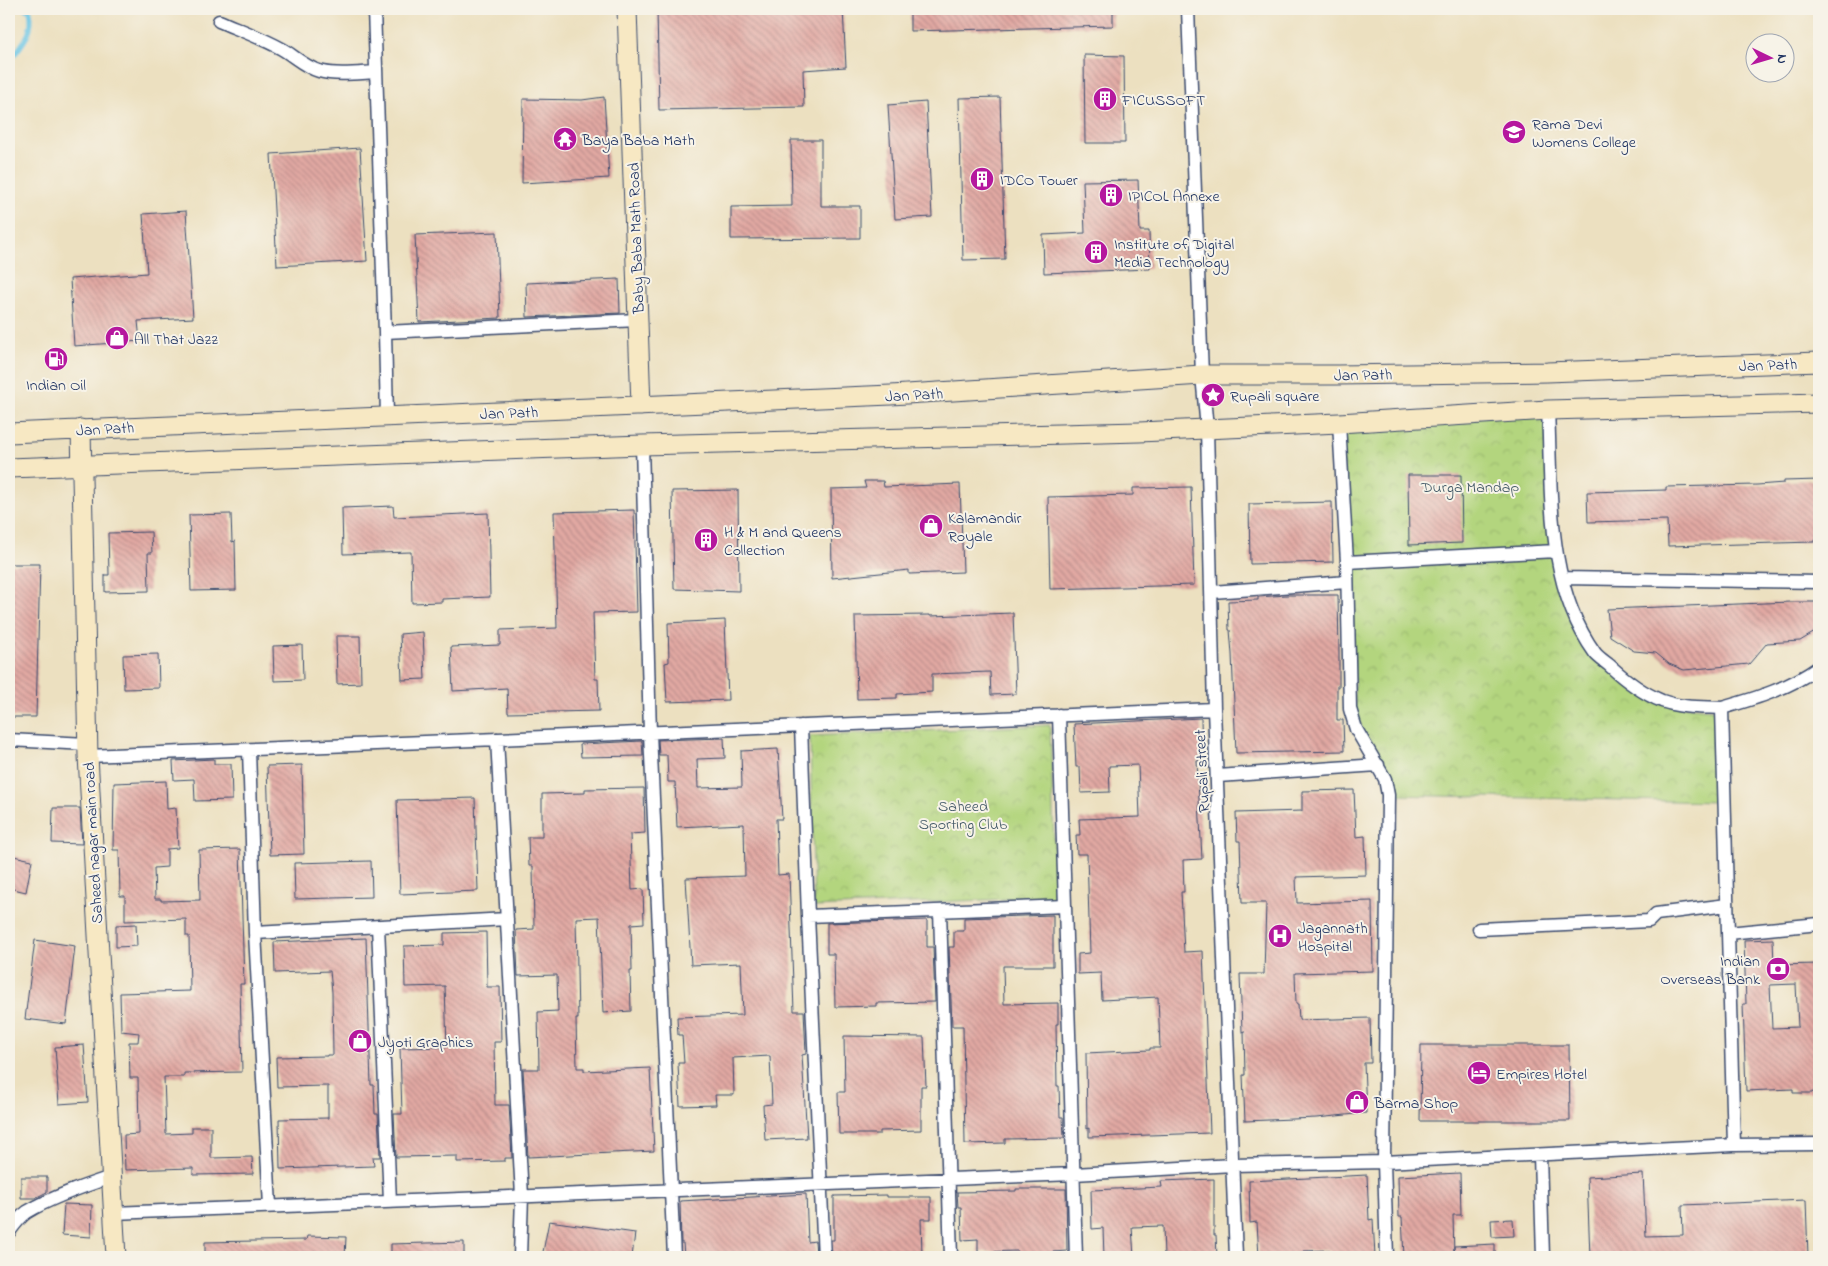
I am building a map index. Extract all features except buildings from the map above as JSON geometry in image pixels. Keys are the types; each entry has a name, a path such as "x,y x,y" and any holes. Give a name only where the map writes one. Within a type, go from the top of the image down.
{"main road":[{"name":"Baby Baba Math Road","path":"627,9 641,406"},
{"name":"Jan Path","path":"9,433 891,395 1202,375 1547,372 1819,362"},
{"path":"9,468 642,445 1207,429 1548,410 1819,403"},
{"name":"Saheed nagar main road","path":"81,429 87,750 116,1257"}],"street":[{"path":"374,9 387,416"},
{"name":"Rupali street","path":"1188,9 1202,375 1207,429 1214,709 1236,1257"},
{"path":"219,21 263,39 307,66 320,71 332,73 376,72"},
{"path":"385,332 638,320"},
{"path":"1548,410 1556,551 1562,578 1574,615 1595,654 1629,684 1663,701 1691,707 1722,708 1764,696 1790,684 1819,667"},
{"path":"1339,423 1347,562 1350,709 1356,729 1385,779 1388,795 1384,1162 1387,1257"},
{"path":"642,445 650,733 674,1257"},
{"path":"1347,562 1556,551"},
{"path":"1562,578 1819,582"},
{"path":"1212,592 1347,582"},
{"path":"1722,708 1734,1145"},
{"path":"9,740 87,750 248,750 1214,709"},
{"path":"1059,716 1076,1257"},
{"path":"801,726 824,1257"},
{"path":"497,739 522,1196 520,1257"},
{"path":"248,750 255,933 270,1206"},
{"path":"1218,776 1378,765"},
{"path":"1479,929 1649,921 1656,914 1727,905"},
{"path":"808,916 1065,906"},
{"path":"940,911 951,1257"},
{"path":"255,933 507,919"},
{"path":"1728,933 1819,924"},
{"path":"378,926 390,1201"},
{"path":"113,1213 1074,1174 1233,1165 1384,1162 1540,1156 1734,1145 1819,1144"},
{"path":"1540,1156 1543,1257"},
{"path":"9,1232 26,1213 82,1186 111,1177"}],"green space":[{"name":"Durga Mandap","path":"1545,413 1553,549 1349,560 1341,425"},
{"path":"1554,554 1595,656 1663,704 1720,710 1718,802 1392,795 1355,710 1352,567"},
{"name":"Saheed Sporting Club","path":"1050,725 1056,897 814,907 810,736"}],"waterway":[{"path":"9,62 26,38 31,26 30,11 26,9"}],"place":[{"name":"FICUSSOFT","path":"1105,99"},
{"name":"Rama Devi Womens College","path":"1514,132"},
{"name":"Baya Baba Math","path":"565,139"},
{"name":"IDCO Tower","path":"982,179"},
{"name":"IPICOL Annexe","path":"1111,195"},
{"name":"Institute of Digital Media Technology","path":"1096,252"},
{"name":"All That Jazz","path":"117,338"},
{"name":"Indian Oil","path":"56,359"},
{"name":"Rupali square","path":"1213,395"},
{"name":"Kalamandir Royale","path":"931,526"},
{"name":"H & M and Queens Collection","path":"706,540"},
{"name":"Jagannath Hospital","path":"1280,936"},
{"name":"Indian Overseas Bank","path":"1778,969"},
{"name":"Jyoti Graphics","path":"360,1041"},
{"name":"Empires Hotel","path":"1479,1073"},
{"name":"Barma Shop","path":"1357,1102"}]}
